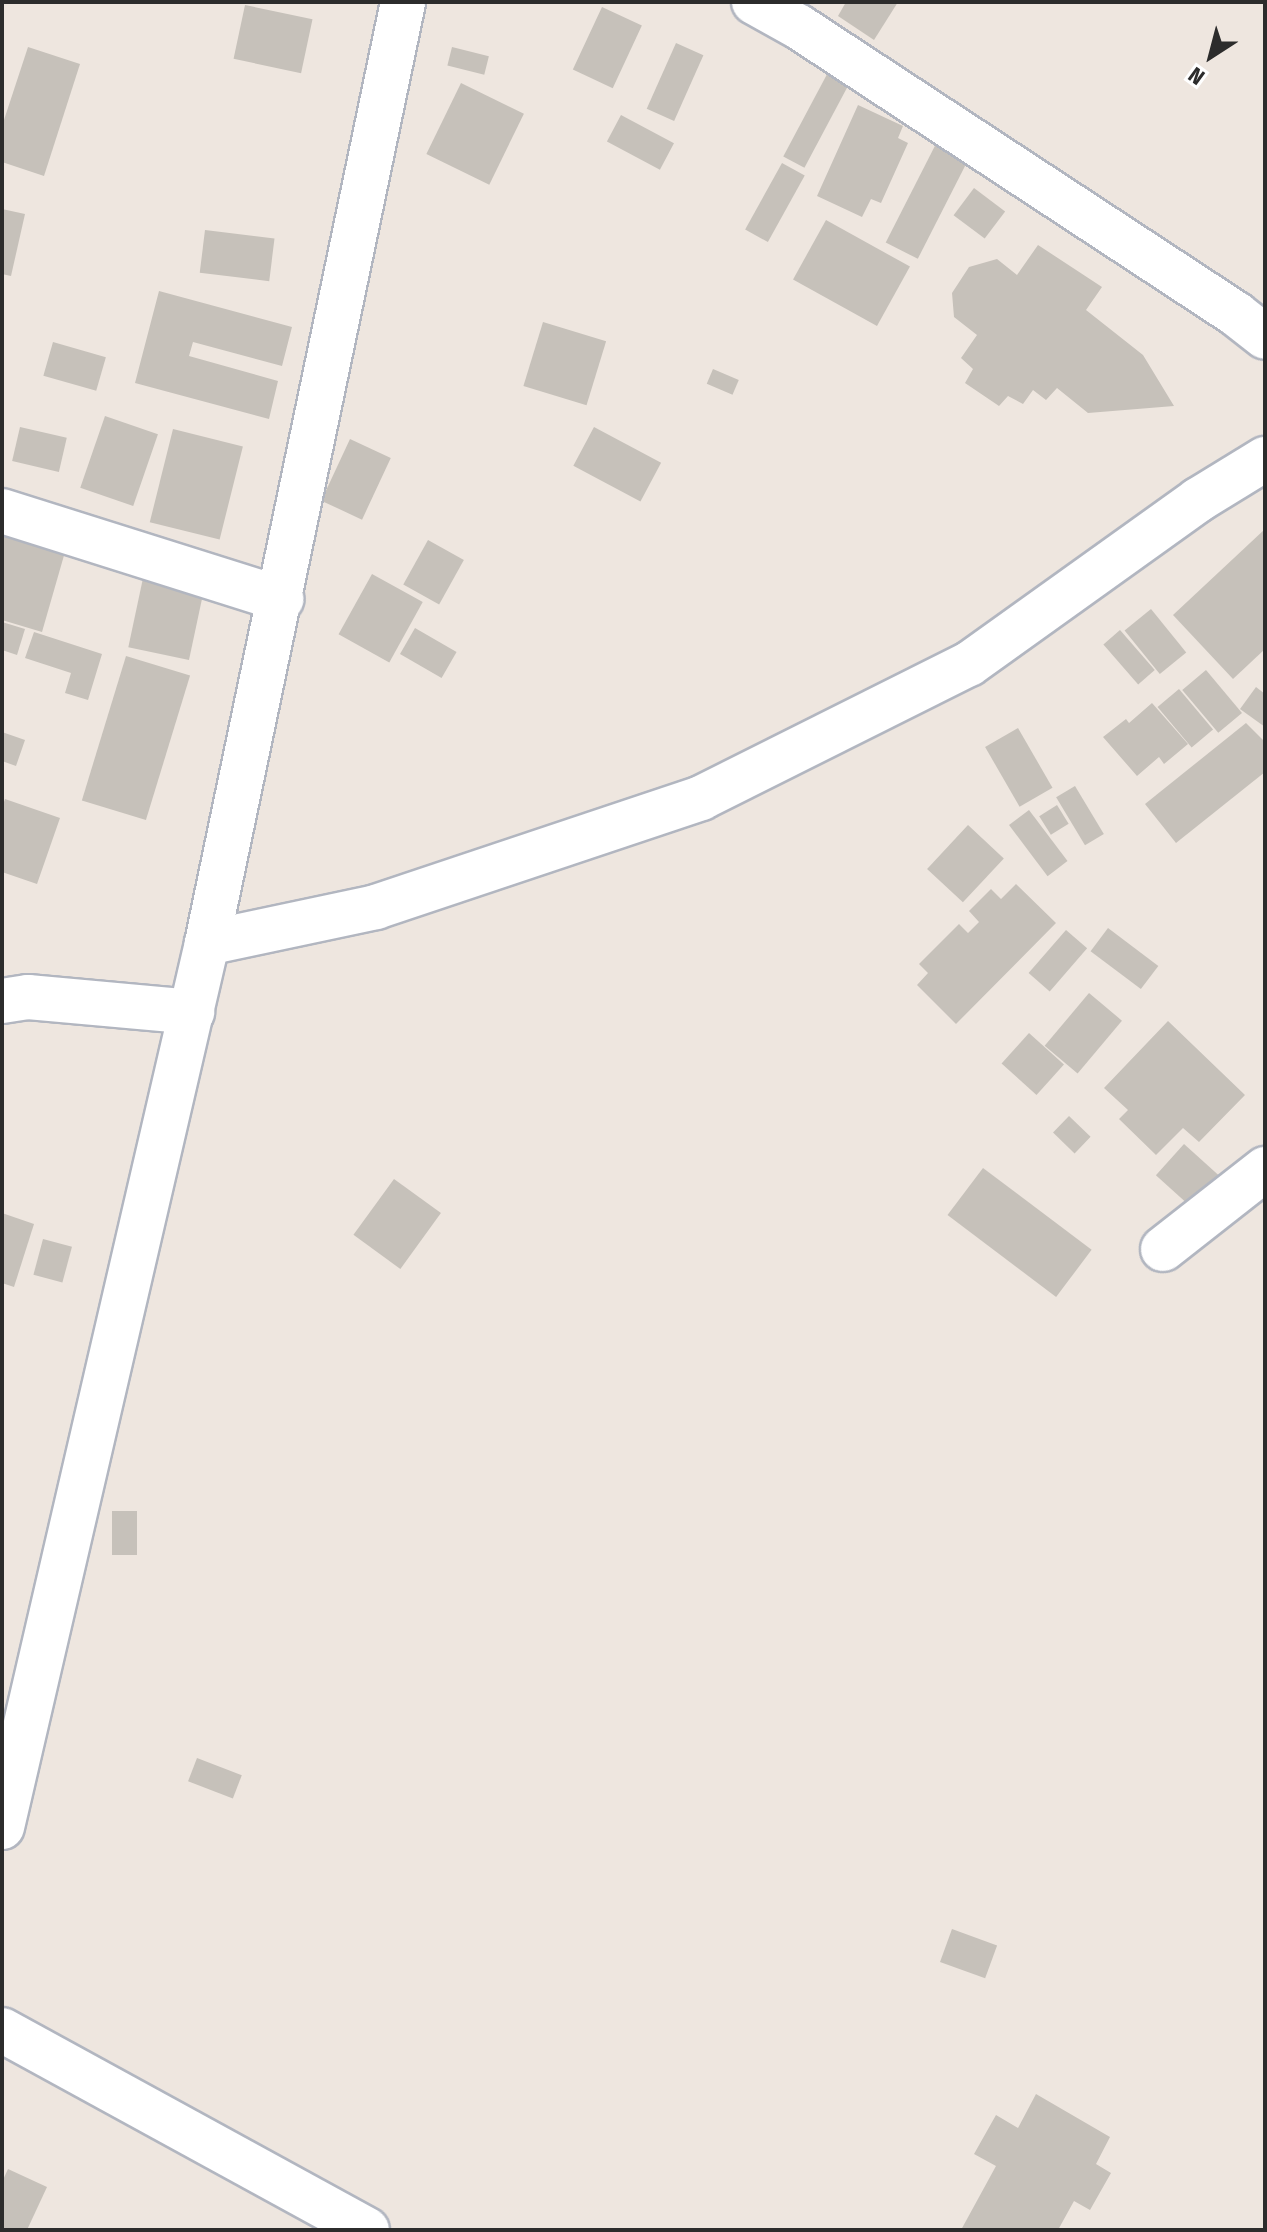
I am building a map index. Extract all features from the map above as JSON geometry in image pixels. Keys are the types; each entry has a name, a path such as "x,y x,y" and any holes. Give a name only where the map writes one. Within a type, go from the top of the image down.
{"street":[{"path":"2,1827 192,1012 281,599 403,2"},
{"path":"754,2 826,45 1236,314 1265,337"},
{"path":"207,943 376,907 701,798 969,664 1198,500 1265,459"},
{"path":"2,511 281,599"},
{"path":"2,1001 28,997 192,1012"},
{"path":"1163,1249 1265,1169"},
{"path":"2,2030 367,2230"}],"building":[{"path":"846,2 898,2 874,40 838,16"},
{"path":"245,5 312,19 301,73 234,59"},
{"path":"602,7 642,26 613,88 573,70"},
{"path":"676,43 703,55 674,121 647,109"},
{"path":"28,47 80,64 44,176 2,162 2,126"},
{"path":"452,47 489,56 484,75 447,65"},
{"path":"833,63 854,74 804,168 783,157"},
{"path":"461,83 524,114 489,185 426,154"},
{"path":"858,105 903,126 898,138 908,143 881,203 871,199 862,217 817,196"},
{"path":"621,115 674,143 660,170 607,141"},
{"path":"942,132 974,148 918,259 886,242"},
{"path":"782,163 805,176 768,242 745,229"},
{"path":"974,188 1005,211 985,239 954,215"},
{"path":"2,209 25,214 11,276 2,274"},
{"path":"826,220 910,267 877,326 793,279"},
{"path":"205,230 274,239 269,281 200,273"},
{"path":"1038,245 1102,287 1086,310 1143,355 1174,406 1088,413 1057,388 1046,400 1033,390 1023,404 1008,396 999,406 965,383 973,369 961,358 977,335 954,317 952,293 969,267 997,259 1017,275"},
{"path":"159,291 292,327 282,366 193,342 189,356 278,381 269,419 135,383"},
{"path":"543,322 606,341 587,405 523,386"},
{"path":"53,342 106,357 96,391 43,376"},
{"path":"713,369 739,380 733,395 707,384"},
{"path":"105,416 158,434 133,506 80,488"},
{"path":"20,427 67,438 59,472 12,461"},
{"path":"594,427 661,463 640,502 573,466"},
{"path":"173,429 243,446 220,540 150,522"},
{"path":"350,439 391,458 362,520 321,501"},
{"path":"6,527 67,545 42,632 2,620 2,539"},
{"path":"1265,529 1265,649 1233,679 1173,615"},
{"path":"428,540 464,560 439,604 403,585"},
{"path":"146,564 207,577 189,660 128,647"},
{"path":"372,574 423,602 389,662 339,634"},
{"path":"1151,609 1186,653 1160,674 1125,630"},
{"path":"2,622 25,629 17,655 2,650"},
{"path":"415,628 457,652 442,678 400,654"},
{"path":"1120,630 1155,670 1138,684 1103,644"},
{"path":"34,632 102,654 88,700 65,693 71,673 25,658"},
{"path":"126,656 190,676 146,820 82,800"},
{"path":"1206,670 1242,713 1218,733 1182,690"},
{"path":"1256,687 1265,694 1265,727 1240,709"},
{"path":"1179,689 1213,730 1192,748 1158,707"},
{"path":"1152,703 1188,744 1164,764 1159,757 1137,776 1103,737 1126,719 1129,723"},
{"path":"1246,723 1265,742 1265,772 1176,843 1145,804"},
{"path":"1018,728 1052,788 1020,807 985,747"},
{"path":"2,732 25,740 16,766 2,761"},
{"path":"1075,786 1104,834 1085,845 1056,797"},
{"path":"5,799 60,818 37,884 2,872 2,808"},
{"path":"1057,805 1069,824 1051,835 1039,816"},
{"path":"1029,810 1068,861 1048,876 1009,825"},
{"path":"968,825 1004,858 963,902 927,869"},
{"path":"1016,884 1056,923 956,1024 917,985 928,973 919,964 959,924 968,933 979,922 969,911 991,889 1001,899"},
{"path":"1108,928 1158,966 1141,989 1091,951"},
{"path":"1066,930 1087,948 1050,991 1029,973"},
{"path":"1089,993 1122,1021 1078,1073 1045,1046"},
{"path":"1168,1021 1245,1095 1199,1142 1183,1128 1156,1155 1119,1119 1128,1110 1104,1088"},
{"path":"1029,1033 1064,1064 1036,1095 1002,1063"},
{"path":"1069,1116 1091,1137 1075,1153 1053,1133"},
{"path":"1184,1144 1219,1175 1191,1207 1156,1175"},
{"path":"983,1168 1092,1250 1056,1297 947,1215"},
{"path":"394,1179 441,1213 400,1269 353,1235"},
{"path":"2,1213 34,1224 14,1287 2,1283"},
{"path":"43,1239 72,1247 62,1283 33,1275"},
{"path":"112,1511 137,1511 137,1555 112,1555"},
{"path":"197,1758 242,1775 233,1799 188,1781"},
{"path":"952,1929 997,1945 985,1978 940,1962"},
{"path":"1036,2094 1110,2137 1096,2164 1111,2173 1090,2210 1074,2201 1058,2230 961,2230 996,2166 974,2154 996,2115 1018,2128"},
{"path":"8,2169 47,2187 27,2230 2,2230 2,2182"}]}
